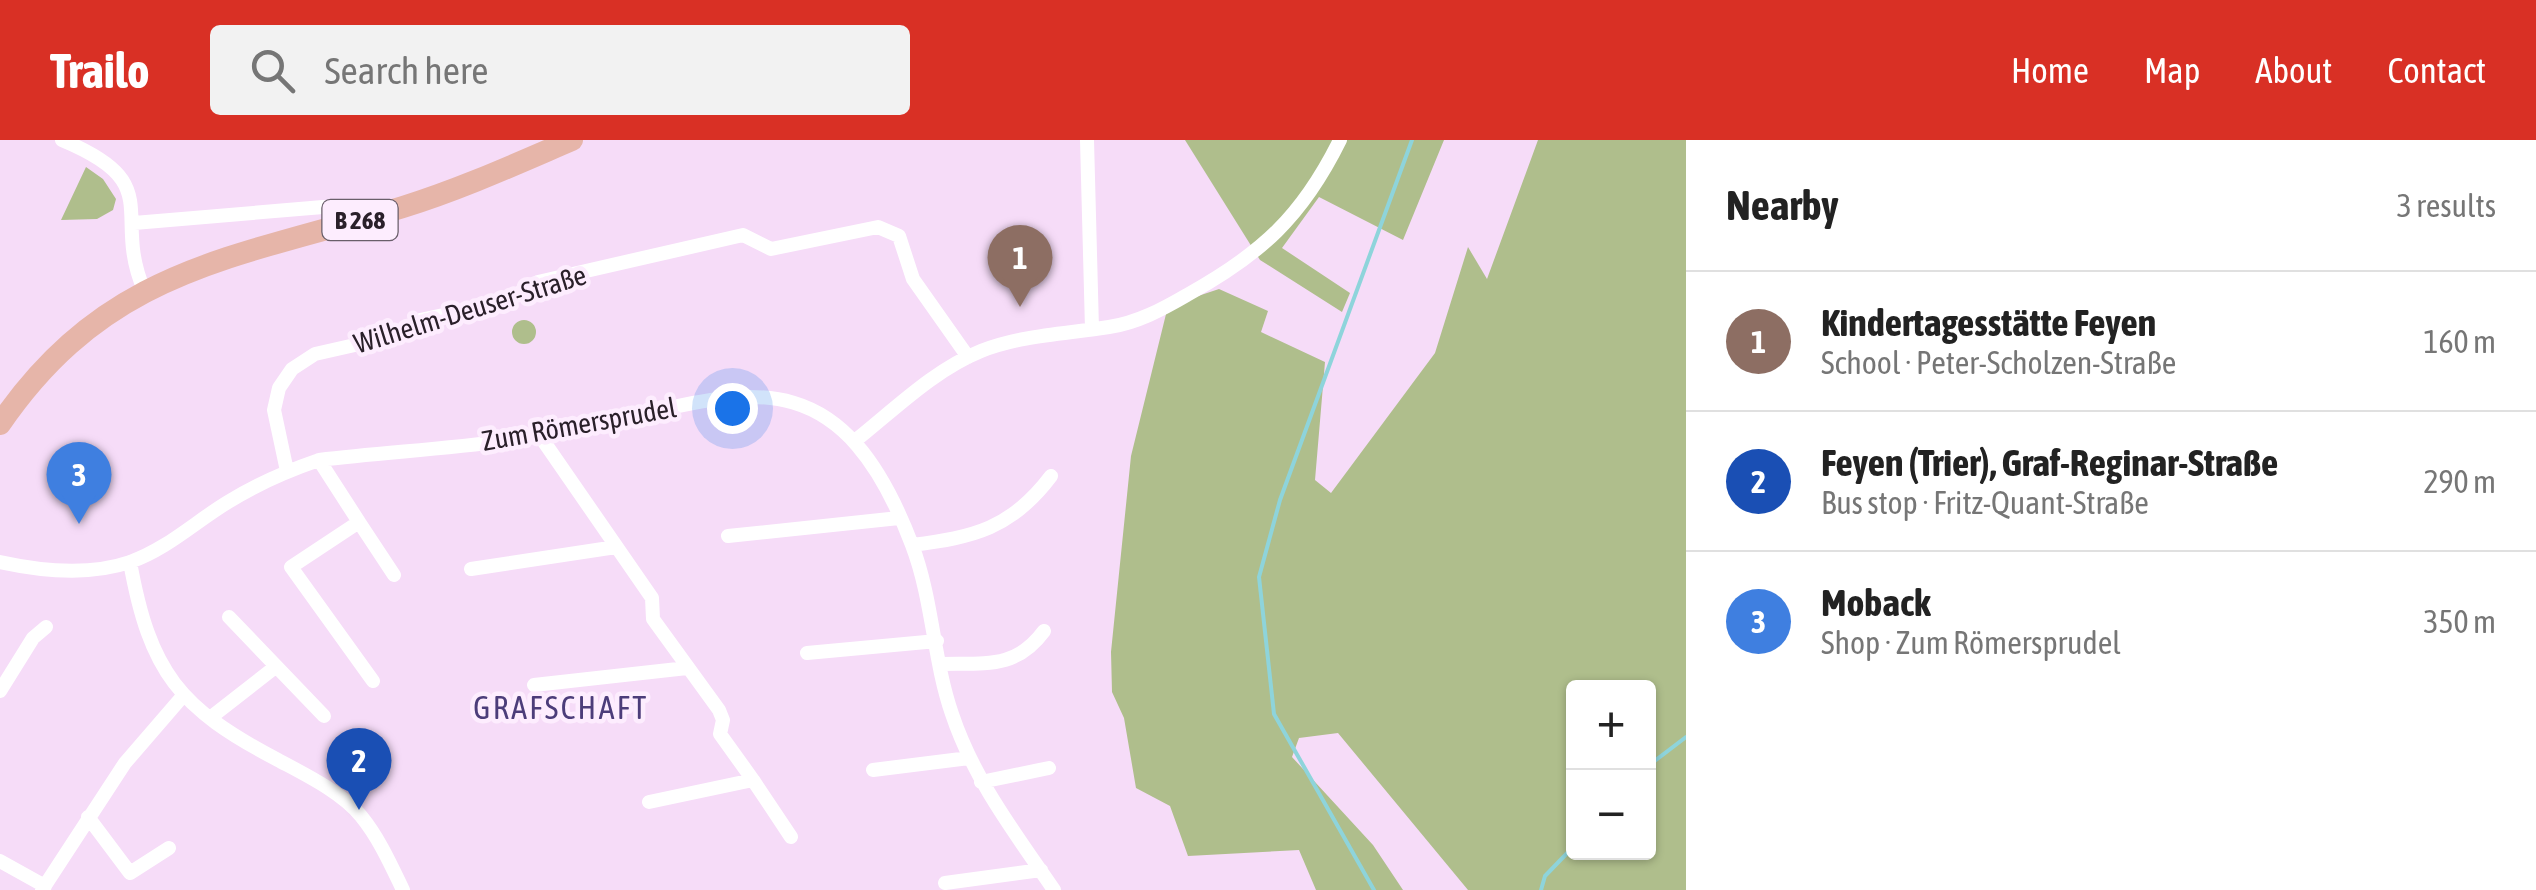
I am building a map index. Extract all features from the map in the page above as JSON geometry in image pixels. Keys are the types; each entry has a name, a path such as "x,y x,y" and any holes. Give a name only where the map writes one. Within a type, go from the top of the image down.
{"main road":[{"name":"B 268","path":"0,424 57,351 100,316 144,290 208,264 459,189 572,140"}],"street":[{"path":"62,140 104,159 120,174 130,194 144,290"},
{"path":"1087,140 1092,329"},
{"path":"856,440 968,358 1007,342 1132,321 1168,306 1272,240 1321,178 1340,140"},
{"path":"134,223 323,208"},
{"name":"Wilhelm-Deuser-Straße","path":"287,471 274,410 279,388 292,368 315,354 398,335 420,320 504,302 538,282 744,234 771,249 878,227 899,236 913,279 968,358"},
{"name":"Zum Römersprudel","path":"0,562 64,570 130,562 165,546 228,502 287,471 319,460 540,436 741,393 812,408 856,440 899,518 912,545 950,712 969,758 1054,890"},
{"path":"540,436 652,598 653,619 718,710 723,720 720,734 792,837"},
{"path":"319,460 394,575"},
{"path":"912,545 979,536 1032,500 1051,476"},
{"path":"728,536 899,518"},
{"path":"358,522 292,568 374,681"},
{"path":"471,569 616,547"},
{"path":"130,562 139,614 154,656 182,697 321,784 360,814 403,890"},
{"path":"229,616 274,668 324,716"},
{"path":"0,691 33,638 46,626"},
{"path":"942,664 996,663 1019,656 1044,631"},
{"path":"806,652 937,642"},
{"path":"210,718 274,668"},
{"path":"534,685 687,668"},
{"path":"0,861 43,888 124,763 182,697"},
{"path":"873,770 969,758"},
{"path":"981,782 1049,768"},
{"path":"649,802 753,780"},
{"path":"88,817 130,873 169,848"},
{"path":"944,883 1041,870"}],"green space":[{"path":"1185,140 1444,140 1403,240 1319,197 1282,248 1350,293 1342,312 1260,260"},
{"path":"1538,140 1686,140 1686,890 1468,890 1338,733 1299,738 1292,757 1373,845 1403,890 1316,890 1299,850 1188,856 1170,806 1136,788 1124,718 1112,692 1111,652 1131,456 1168,306 1219,289 1268,311 1261,332 1325,362 1315,480 1331,493 1435,353 1468,247 1487,279"},
{"path":"86,167 103,179 116,199 113,210 97,219 61,220"},
{"path":"524,320 536,332 524,344 512,332"}],"waterway":[{"path":"1374,890 1274,714 1259,577 1280,500 1412,140"},
{"path":"1656,760 1686,737"},
{"path":"1541,890 1545,876 1566,854"}],"place":[{"name":"Kindertagesstätte Feyen","path":"1020,307"},
{"name":"Moback","path":"79,524"},
{"name":"Feyen (Trier), Graf-Reginar-Straße","path":"359,810"}],"district":[{"name":"GRAFSCHAFT","path":"561,708"}]}
